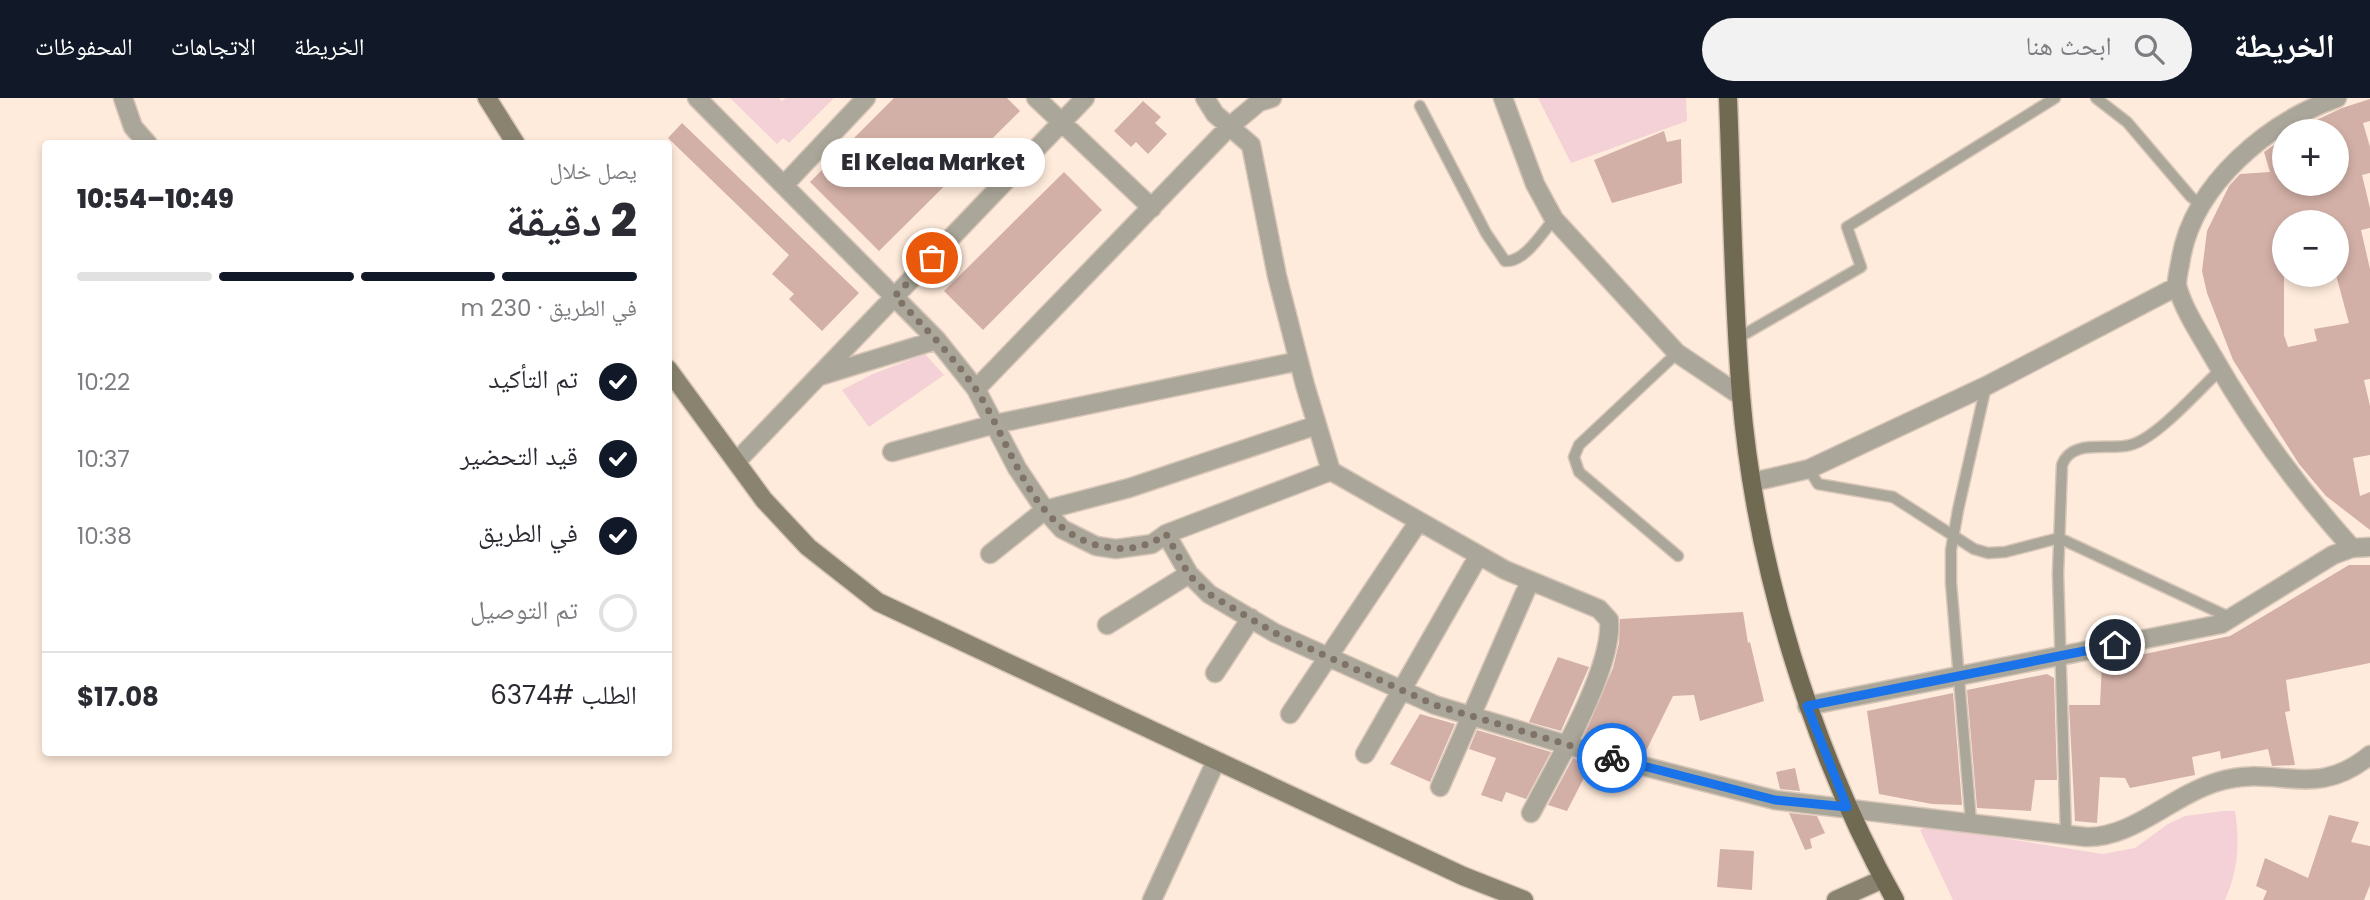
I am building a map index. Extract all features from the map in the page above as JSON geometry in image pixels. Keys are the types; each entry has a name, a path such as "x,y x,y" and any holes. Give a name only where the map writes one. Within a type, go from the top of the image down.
{"main road":[{"path":"487,98 513,140"},
{"path":"1728,98 1741,396 1753,482 1767,554 1807,706 1847,807 1895,900"},
{"path":"672,374 764,500 808,547 878,602 1463,876 1524,900"},
{"path":"1836,900 1883,879"}],"street":[{"path":"122,98 133,127 144,140"},
{"path":"697,98 937,340 976,389 1017,468 1045,510 1062,529 1096,546 1134,547 1152,544 1166,534 1331,471"},
{"path":"784,186 866,98"},
{"path":"1036,98 1152,208"},
{"path":"737,461 1085,98"},
{"path":"1205,98 1215,114 1251,145 1277,276 1331,471 1479,555 1530,581 1599,608 1609,620 1604,659 1531,813"},
{"path":"976,389 1229,127 1259,102 1272,98"},
{"path":"1503,98 1535,184 1554,219 1677,353 1741,396"},
{"path":"1807,706 2221,624 2333,555 2361,547 2287,472 2220,370 2176,287 2184,241 2201,204 2228,170 2278,127 2337,98"},
{"path":"1753,482 1809,469 1986,386 2176,287"},
{"path":"818,376 937,340"},
{"path":"892,452 995,424 1299,361"},
{"path":"990,554 1045,510 1129,488 1317,425"},
{"path":"1290,714 1419,521"},
{"path":"1166,534 1189,575 1209,594 1327,657 1401,691 1566,744 1775,800 1971,822 2066,836 2102,838 2122,832 2160,807 2216,782 2256,777 2320,781 2337,776 2370,755"},
{"path":"1365,754 1479,555"},
{"path":"1107,625 1189,575"},
{"path":"1440,787 1530,581"},
{"path":"1215,673 1251,618"},
{"path":"1152,900 1216,761"}],"lane":[{"path":"1738,338 1861,267 1847,227 2055,98"},
{"path":"2096,98 2127,122 2191,197 2201,204"},
{"path":"1420,106 1480,222 1504,261 1511,262 1521,256 1554,219"},
{"path":"1677,353 1579,444 1574,457 1580,472 1678,556"},
{"path":"2066,836 2059,538 2062,465 2068,455 2082,448 2130,445 2147,438 2220,370"},
{"path":"1971,822 1951,583 1954,535 1986,386"},
{"path":"1809,469 1818,484 1893,497 1974,549 1988,553 2005,552 2059,538 2231,618"}],"shaded area":[{"path":"730,98 779,98 782,101 786,98 834,98 789,143 783,138 777,144"},
{"path":"1538,98 1686,98 1687,121 1571,163"},
{"path":"925,354 944,375 869,427 842,390 873,374"},
{"path":"2235,811 2237,835 2237,857 2225,900 1953,900 1920,830 1928,826 2102,854 2135,848 2168,824 2185,816"}],"building":[{"path":"894,98 1007,98 1020,111 879,251 810,182"},
{"path":"2370,99 2370,121 2363,123 2370,147 2370,173 2362,175 2370,208 2370,228 2361,230 2370,269 2370,379 2364,380 2370,406 2370,455 2353,458 2360,496 2370,492 2370,530 2326,496 2299,464 2233,360 2207,293 2202,271 2207,231 2229,186 2240,174 2270,172 2264,152 2272,146 2272,196 2349,196 2349,119 2319,119"},
{"path":"1143,101 1161,117 1155,123 1167,134 1148,154 1136,142 1131,147 1114,131"},
{"path":"682,123 859,293 822,331 789,299 794,294 772,274 789,255 668,138"},
{"path":"1664,131 1667,142 1681,139 1682,183 1612,203 1594,160"},
{"path":"1064,172 1102,210 983,330 944,291"},
{"path":"2349,565 2370,565 2370,663 2286,680 2290,711 2285,712 2295,765 2272,766 2268,749 2221,759 2220,751 2192,757 2195,775 2130,788 2125,778 2100,777 2097,823 2075,821 2069,705 2100,705 2102,663 2230,636"},
{"path":"1743,612 1748,643 1750,642 1764,701 1700,721 1694,695 1673,696 1644,755 1583,738 1613,668 1619,643 1620,619"},
{"path":"1558,657 1589,667 1561,731 1529,722"},
{"path":"2047,674 2054,678 2057,780 2035,780 2031,811 1977,808 1967,690"},
{"path":"1953,693 1962,805 1932,804 1879,794 1867,711"},
{"path":"1420,714 1455,724 1430,782 1390,764"},
{"path":"1477,730 1551,752 1526,799 1506,792 1502,802 1481,795 1496,758 1469,749"},
{"path":"1573,758 1591,764 1567,811 1548,805"},
{"path":"1795,768 1800,791 1780,789 1776,772"},
{"path":"1789,813 1817,816 1825,833 1810,839 1812,848 1805,850"},
{"path":"2329,815 2359,822 2351,842 2370,846 2370,885 2364,900 2263,900 2267,891 2256,886 2265,858 2308,878"},
{"path":"1720,849 1754,851 1752,890 1717,887"}],"way so far":[{"path":"932,258 895,296 937,340 976,389 1017,468 1045,510 1062,529 1096,546 1116,549 1152,544 1166,534 1175,555 1189,575 1209,594 1275,633 1435,705 1612,758"}],"place":[{"name":"El Kelaa Market","path":"932,258"}],"route":[{"path":"1612,758 1775,800 1847,807 1807,706 2115,645"}]}
